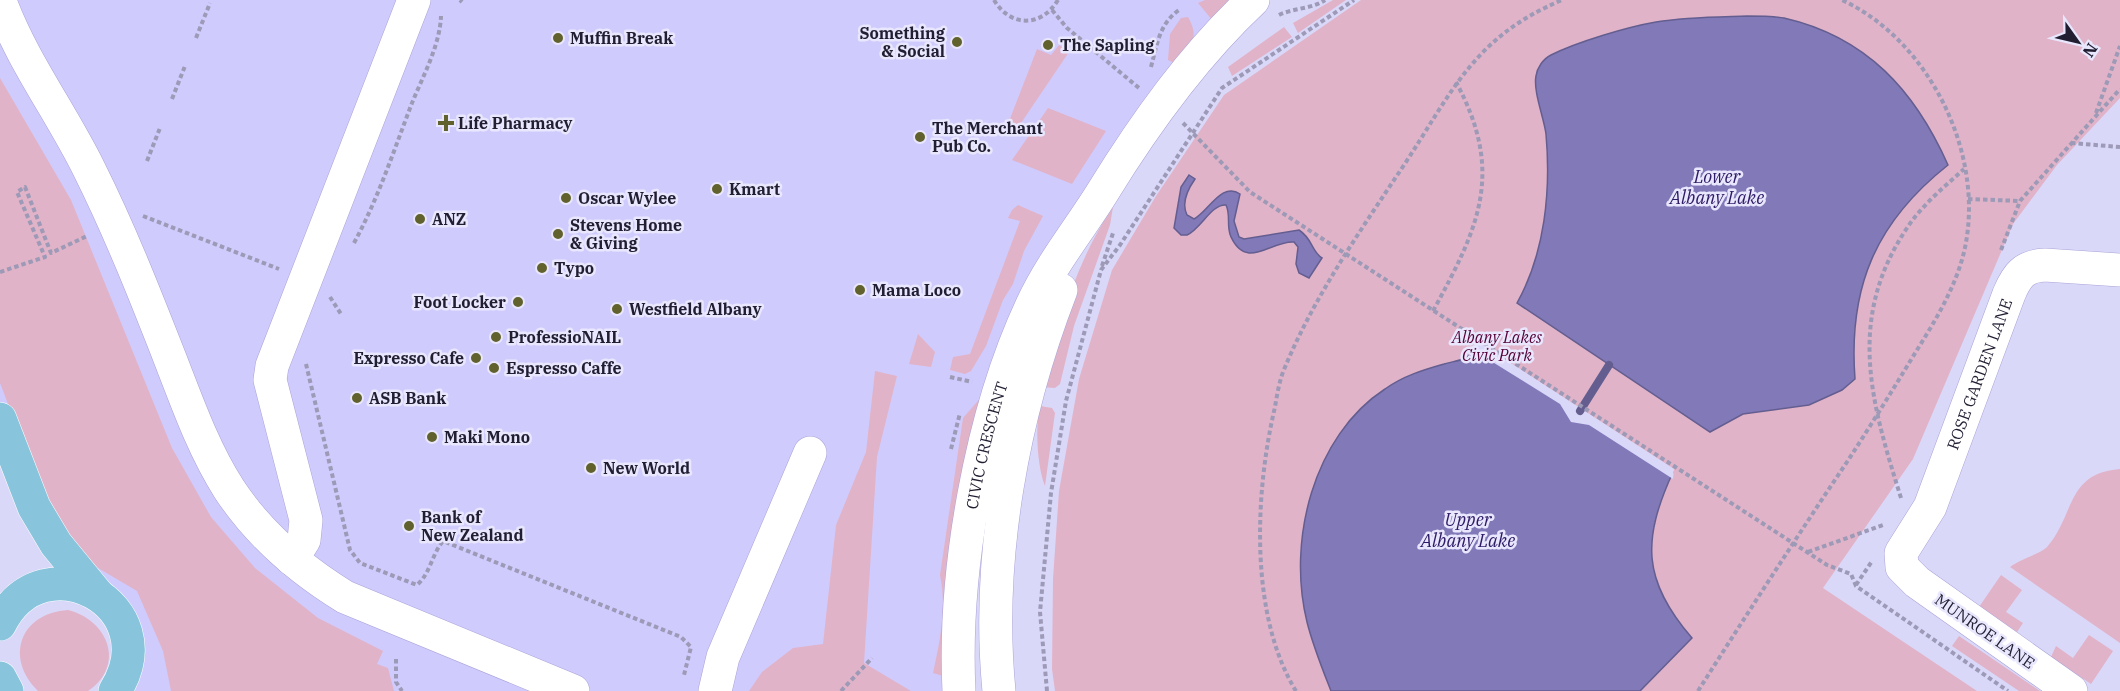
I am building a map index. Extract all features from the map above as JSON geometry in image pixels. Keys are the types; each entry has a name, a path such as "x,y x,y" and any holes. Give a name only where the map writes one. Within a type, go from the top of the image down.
{"main road":[{"path":"0,419 34,507 56,544 97,594 108,602 124,626 128,639 124,683"},
{"path":"0,624 12,605 22,597 46,586 72,585 97,594"},
{"path":"0,678 7,691"}],"street":[{"path":"0,1 10,28 34,76 89,167 216,466 246,511 292,559 322,583 345,597 573,691"},
{"path":"292,559 304,540 306,520 270,380 272,366 427,6"},
{"name":"CIVIC CRESCENT","path":"999,691 999,551 1009,474 1039,354 1100,223 1132,145 1165,107 1215,38 1263,10"},
{"name":"CIVIC CRESCENT","path":"959,691 959,624 967,542 990,432 1009,366 1032,305 1054,263 1100,223"},
{"name":"ROSE GARDEN LANE","path":"1888,563 1901,553 1930,507 2009,294 2021,272 2033,265 2120,270"},
{"path":"715,691 723,657 810,453"},
{"name":"MUNROE LANE","path":"1888,563 2071,691"}],"path":[{"path":"994,0 1009,18 1020,21 1032,21 1052,10 1058,0"},
{"path":"1263,10 1281,14 1318,5 1324,0"},
{"path":"1101,270 1120,245 1222,88 1354,0"},
{"path":"1296,691 1269,625 1261,578 1263,477 1269,430 1282,374 1305,325 1345,254 1456,81 1496,40 1518,23 1562,0"},
{"path":"1698,691 1876,418 1933,323 1953,285 1963,256 1968,228 1965,168 1945,107 1932,81 1911,54 1880,23 1842,0"},
{"path":"196,38 210,3"},
{"path":"350,249 372,206 440,29 427,6"},
{"path":"1052,10 1067,28 1165,107 1250,192 1827,565 1851,574 1856,586 2008,691"},
{"path":"1151,70 1159,34 1169,17 1179,10"},
{"path":"2120,46 2094,117 2120,89"},
{"path":"172,99 186,66"},
{"path":"1433,311 1470,239 1483,180 1479,132 1456,81"},
{"path":"147,161 160,128"},
{"path":"2071,143 2120,147"},
{"path":"1901,499 1876,418 1869,330 1877,291 1890,257 1908,226 1965,168"},
{"path":"0,272 45,257 17,192 25,187 51,253 90,235"},
{"path":"1968,199 2020,201"},
{"path":"134,212 281,270"},
{"path":"1047,691 1040,612 1051,493 1065,401 1101,270 1100,223"},
{"path":"324,307 333,286"},
{"path":"305,358 306,373 350,550 360,563 417,585 424,579 435,550 443,541 681,637 691,647 684,675"},
{"path":"1808,552 1890,523"},
{"path":"1856,586 1888,563"},
{"path":"841,691 872,658"},
{"path":"396,659 396,682 402,691"}],"shaded area":[{"path":"0,0 1253,0 1132,145 1002,388 959,691 128,691 127,668 0,419"}],"green space":[{"path":"1205,0 1233,0 1213,21 1198,3"},
{"path":"1333,0 1346,0 1298,33 1293,23"},
{"name":"Albany Lakes Civic Park","path":"1361,0 2120,0 2120,98 2057,165 2013,224 1913,459 1823,588 1977,691 1055,691 1052,669 1053,579 1059,491 1079,379 1112,270 1156,196 1224,95"},
{"path":"1188,17 1194,37 1189,47 1174,63 1168,60 1170,34 1181,18"},
{"path":"1284,27 1292,37 1232,76 1228,67"},
{"path":"1059,45 1069,52 1015,132 1006,129 1037,49 1051,55"},
{"path":"0,78 71,200 172,448 211,517 255,568 318,618 383,651 377,664 388,668 394,691 171,691 163,651 137,591 98,568 71,543 49,511 0,383"},
{"path":"1048,108 1106,131 1072,184 1012,160"},
{"path":"1018,205 1043,216 1024,251 1013,284 1003,300 986,346 971,371 965,374 950,370 953,357 970,354 1020,221 1008,218"},
{"path":"1113,207 1110,225 1074,326 1060,384 1055,388 1041,387 1062,317 1079,271"},
{"path":"918,334 935,352 931,367 909,364"},
{"path":"875,371 897,376 877,457 864,663 911,691 749,691 762,672 793,648 823,644 836,525 866,452"},
{"path":"983,395 943,676 933,673 943,612 940,575 963,418"},
{"path":"1040,406 1052,408 1055,413 1045,486 1040,468 1038,446"},
{"path":"2120,469 2120,643 2010,567 2047,547 2056,535 2074,498 2090,478 2103,472"},
{"path":"2001,575 2022,590 2006,612 2023,623 2017,632 1979,607"},
{"path":"68,610 82,615 102,633 109,657 107,669 100,680 88,691 38,691 22,665 20,652 22,639 28,628 38,619"},
{"path":"2089,635 2113,651 2091,684 2051,657 2056,646 2073,658"},
{"path":"1959,636 2040,691 2019,691 1952,646"}],"water":[{"name":"Lower Albany Lake","path":"1747,16 1784,18 1814,27 1864,53 1885,71 1920,113 1948,165 1902,210 1885,234 1872,259 1862,286 1856,315 1855,379 1842,390 1809,405 1743,414 1710,432 1517,303 1534,264 1540,243 1548,177 1546,134 1535,82 1541,64 1551,55 1617,31 1667,20"},
{"path":"1189,175 1195,179 1185,201 1187,215 1194,219 1227,191 1240,194 1234,221 1239,237 1244,239 1299,230 1322,258 1309,278 1299,273 1296,264 1298,247 1294,242 1252,253 1244,252 1237,247 1231,237 1226,205 1216,208 1192,232 1181,235 1174,228 1181,187"},
{"name":"Upper Albany Lake","path":"1474,347 1673,472 1656,518 1652,539 1652,559 1656,578 1664,597 1692,638 1640,691 1331,691 1309,631 1302,591 1301,558 1304,525 1323,462 1340,434 1360,409 1385,389 1413,374 1466,358"}],"pier":[{"path":"1477,341 1674,469 1673,479 1589,425 1571,422 1560,404 1470,348"}],"waterway":[{"path":"1580,411 1609,365"}],"place":[{"name":"Muffin Break","path":"558,38"},
{"name":"Something & Social","path":"957,42"},
{"name":"The Sapling","path":"1048,45"},
{"name":"Life Pharmacy","path":"446,123"},
{"name":"The Merchant Pub Co.","path":"920,137"},
{"name":"Kmart","path":"717,189"},
{"name":"Oscar Wylee","path":"566,198"},
{"name":"ANZ","path":"420,219"},
{"name":"Stevens Home & Giving","path":"558,234"},
{"name":"Typo","path":"542,268"},
{"name":"Mama Loco","path":"860,290"},
{"name":"Foot Locker","path":"518,302"},
{"name":"Westfield Albany","path":"617,309"},
{"name":"ProfessioNAIL","path":"496,337"},
{"name":"Expresso Cafe","path":"476,358"},
{"name":"Espresso Caffe","path":"494,368"},
{"name":"ASB Bank","path":"357,398"},
{"name":"Maki Mono","path":"432,437"},
{"name":"New World","path":"591,468"},
{"name":"Bank of New Zealand","path":"409,526"}]}
